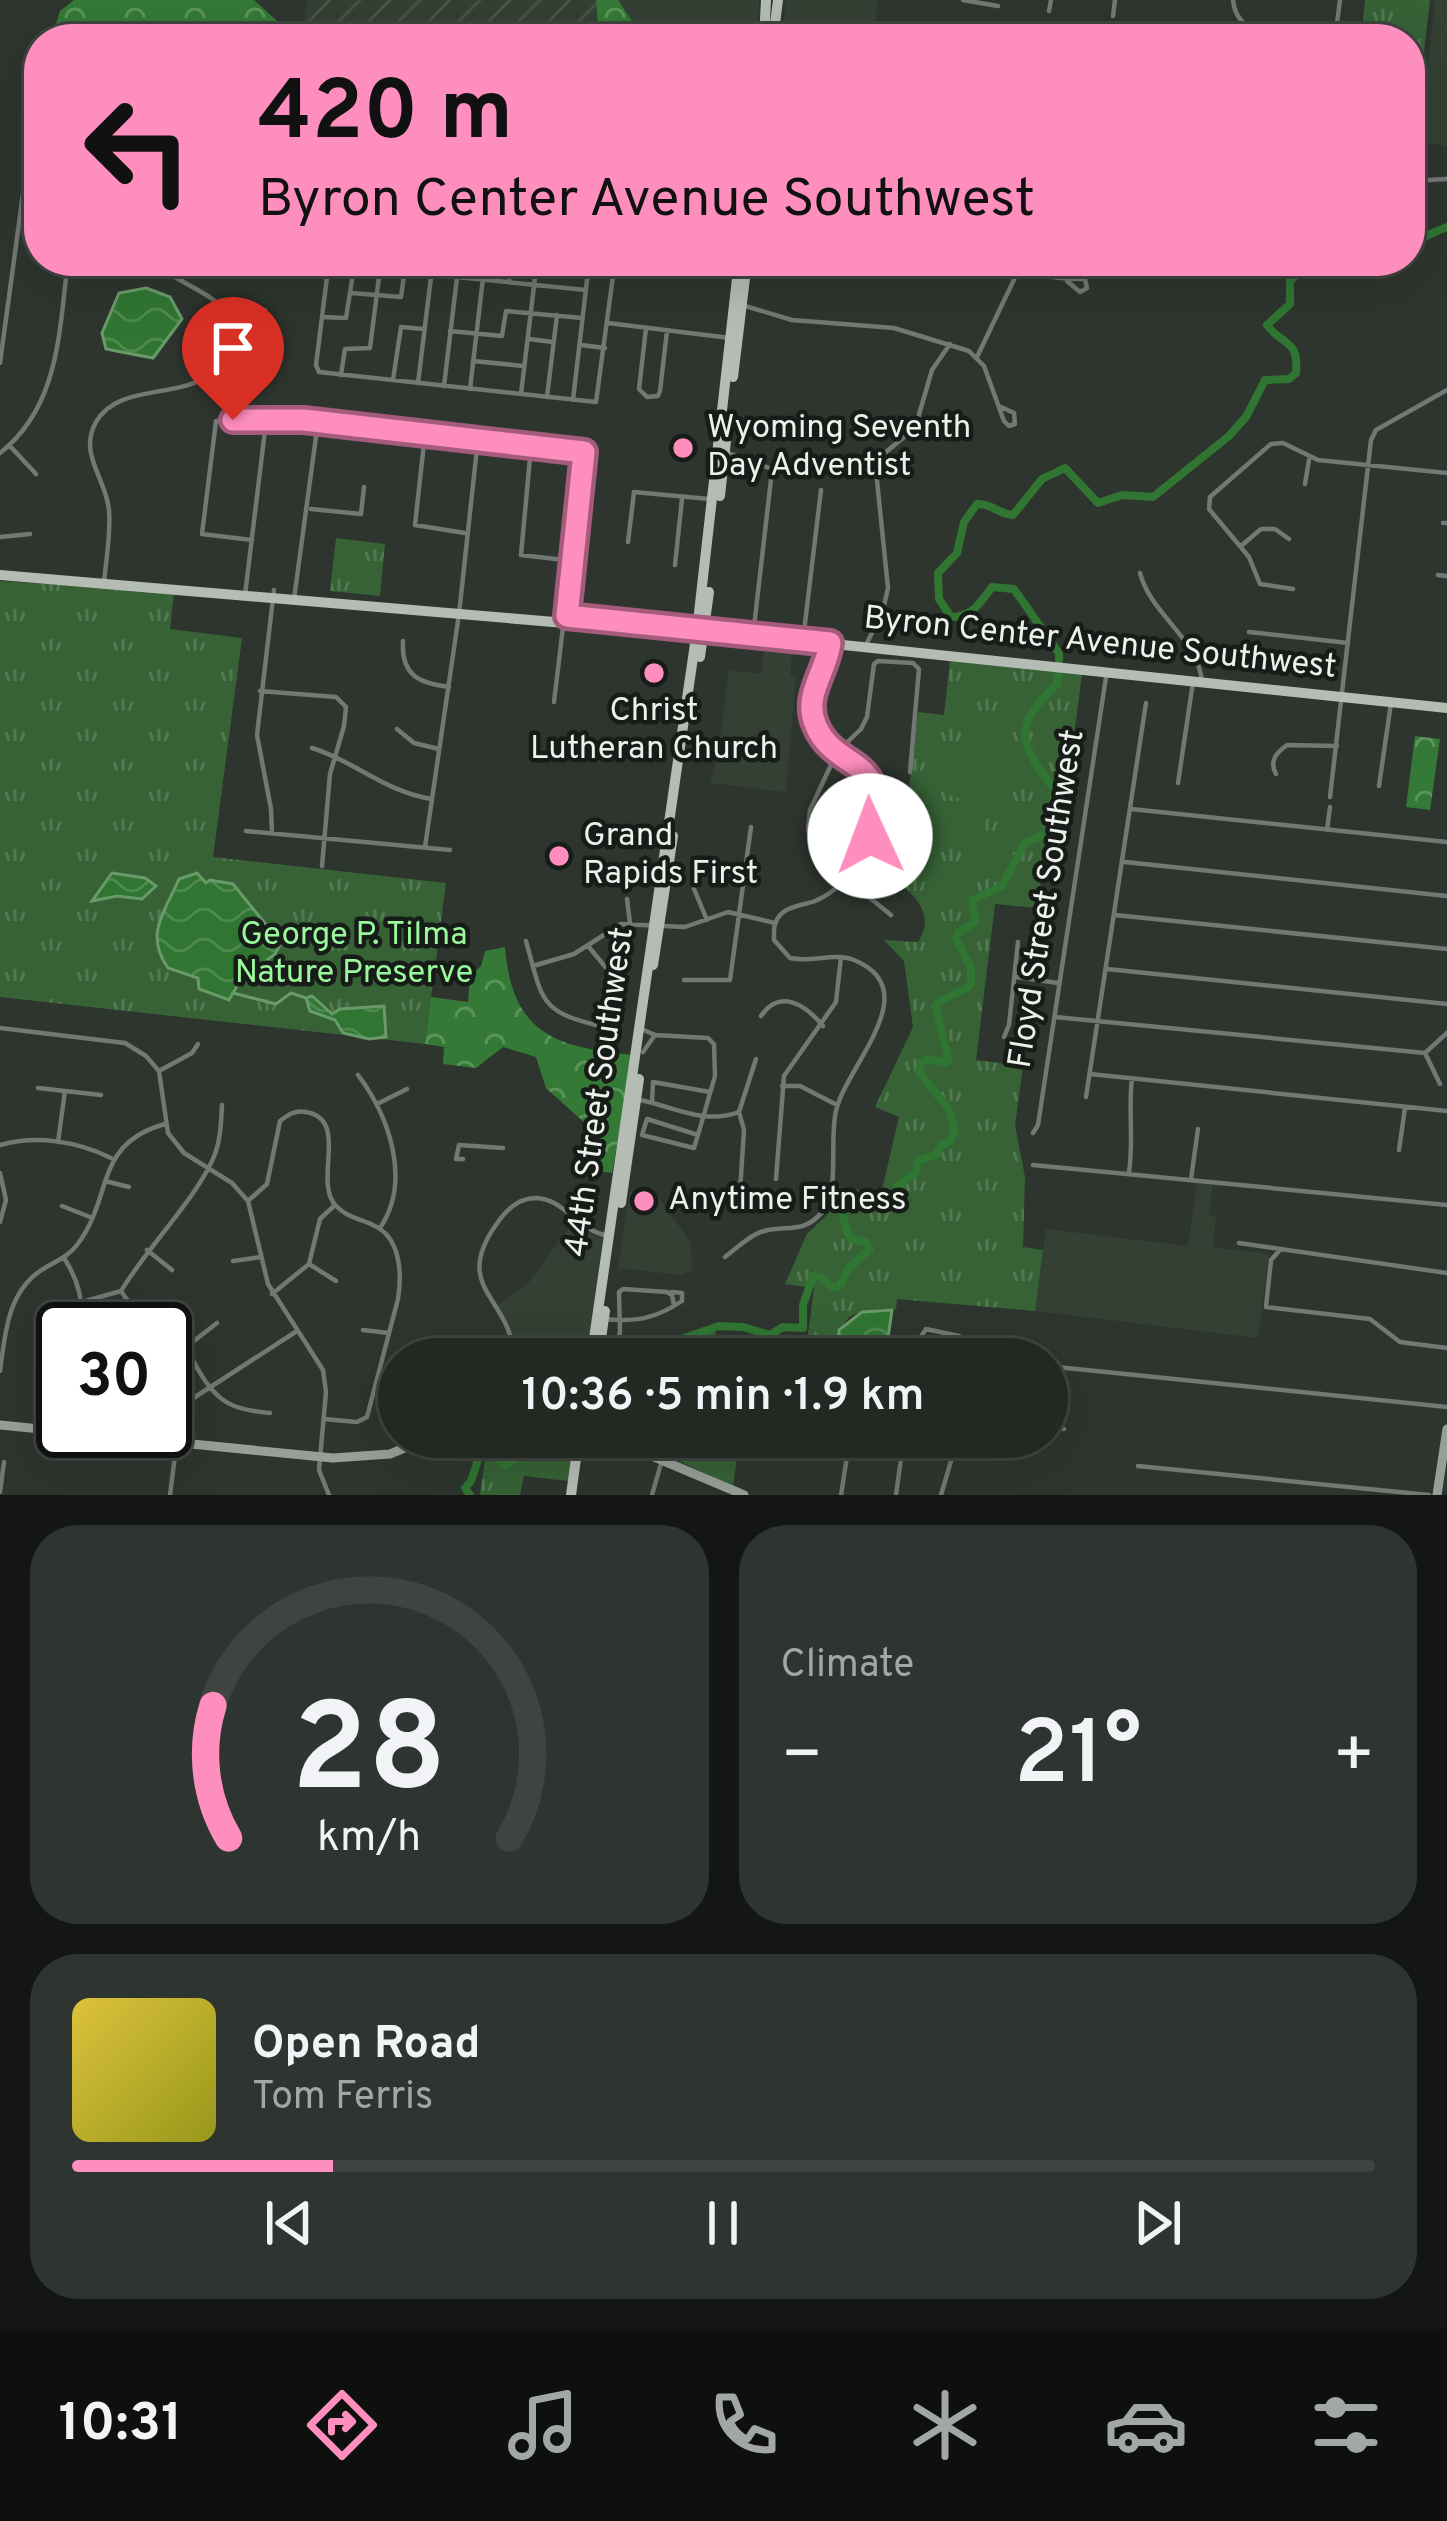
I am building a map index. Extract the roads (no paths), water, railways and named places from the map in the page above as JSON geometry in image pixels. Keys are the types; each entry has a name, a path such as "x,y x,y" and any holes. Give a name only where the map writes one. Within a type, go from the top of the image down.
{"main road":[{"name":"44th Street Southwest","path":"597,1338 700,631 741,276"},
{"name":"Byron Center Avenue Southwest","path":"0,571 803,640 1447,708"},
{"name":"44th Street Southwest","path":"633,1099 650,1033 656,924"},
{"name":"44th Street Southwest","path":"598,1338 612,1237"},
{"path":"575,1495 578,1458"}],"street":[{"path":"963,0 998,6"},
{"path":"1049,11 1051,0"},
{"path":"1113,16 1115,0"},
{"path":"0,363 24,188"},
{"path":"20,222 24,222"},
{"path":"0,453 45,397 66,276"},
{"path":"176,276 219,306 232,321"},
{"path":"327,276 316,370 598,401 614,276"},
{"path":"322,317 346,318 353,276"},
{"path":"341,375 345,349 370,348 379,276"},
{"path":"351,293 401,297 404,276"},
{"path":"418,383 431,276"},
{"path":"470,389 482,276"},
{"path":"509,282 510,276"},
{"path":"521,394 535,276"},
{"path":"573,400 588,276"},
{"path":"977,357 1014,276"},
{"path":"1054,276 1067,281"},
{"path":"444,386 457,277 586,290"},
{"path":"738,303 783,318 864,323 950,344 977,357 1001,407"},
{"path":"232,321 262,310"},
{"path":"450,332 502,336 506,310 582,318"},
{"path":"547,397 557,315"},
{"path":"104,580 109,510 90,451 95,424 117,401 193,384 211,374 226,354 232,321"},
{"path":"608,323 734,339"},
{"path":"393,380 400,327 424,328"},
{"path":"646,328 640,394 658,396 667,331"},
{"path":"528,339 554,342"},
{"path":"580,344 605,348"},
{"path":"721,453 772,469 812,472 874,461 916,422 932,370 950,344"},
{"path":"473,362 524,366"},
{"path":"1330,797 1373,433 1447,390"},
{"path":"252,540 202,534 216,421 284,419 584,452 554,702"},
{"path":"246,592 266,422"},
{"path":"294,596 318,422"},
{"path":"425,434 415,526 467,533"},
{"path":"425,847 478,439"},
{"path":"1293,589 1259,584 1241,546 1208,509 1210,497 1271,444 1283,443 1310,458 1447,473"},
{"path":"532,445 521,555 573,562"},
{"path":"10,446 36,474"},
{"path":"1305,484 1310,458"},
{"path":"866,646 884,610 888,588 874,461"},
{"path":"753,636 771,479"},
{"path":"308,509 361,514 364,487"},
{"path":"803,640 821,490"},
{"path":"628,542 634,492 716,499"},
{"path":"675,565 682,496"},
{"path":"1241,546 1261,529 1275,530 1289,539"},
{"path":"0,537 30,534"},
{"path":"1140,573 1154,602 1194,652 1197,681 1178,783"},
{"path":"1438,575 1447,576"},
{"path":"272,833 258,752 260,691 273,594"},
{"path":"1249,632 1348,643"},
{"path":"403,641 404,664 411,676 448,688"},
{"path":"725,1257 760,1232 801,1228 822,1213 831,1193 831,1139 837,1105 857,1060 883,1024 881,987 868,968 841,957 790,958 776,945 775,923 788,909 822,898 846,879 870,836 876,805 862,768 837,752 815,726 814,689 830,643"},
{"path":"891,915 818,856 808,829 812,804 837,752 867,717 878,661 913,664 919,669 910,772"},
{"name":"Floyd Street Southwest","path":"1033,1133 1038,1125 1106,672"},
{"path":"260,691 336,697 344,702 347,713 335,755 322,866"},
{"path":"1379,786 1391,702"},
{"path":"1086,1097 1146,703"},
{"path":"397,729 414,742 439,749"},
{"path":"1276,774 1274,757 1287,745 1337,746"},
{"path":"312,748 335,755 402,794 432,799"},
{"path":"1327,830 1330,807"},
{"path":"1131,809 1447,842"},
{"path":"683,980 730,980 752,826"},
{"path":"245,832 450,850"},
{"path":"1123,862 1447,896"},
{"path":"694,889 707,920"},
{"path":"627,899 630,922"},
{"path":"533,966 566,957 609,928 630,922 685,927 721,913 740,913 775,923"},
{"path":"1115,915 1447,950"},
{"path":"526,941 541,994 553,1010 604,1027"},
{"path":"1004,1037 1018,942"},
{"path":"587,946 613,976"},
{"path":"776,1179 782,1086 795,1057 823,1026 836,1002 841,957"},
{"path":"1106,968 1447,1004"},
{"path":"1016,977 1058,983"},
{"path":"761,1016 771,1004 789,1001 810,1011 823,1026"},
{"path":"1054,1017 1425,1053 1447,1033"},
{"path":"0,1028 125,1043 159,1071 165,1124 179,1148 232,1183 248,1201 272,1294 323,1370 326,1392 320,1470 329,1495"},
{"path":"650,1033 712,1040 716,1065 710,1092 702,1118 698,1135 694,1148 643,1135 647,1119 698,1135"},
{"path":"159,1071 192,1054 198,1044"},
{"path":"1425,1053 1440,1084"},
{"path":"740,1206 744,1130 739,1112 756,1059"},
{"path":"1090,1074 1447,1111"},
{"path":"358,1075 388,1130 395,1176 393,1204 380,1228"},
{"path":"1129,1172 1132,1078"},
{"path":"652,1103 653,1082 710,1092"},
{"path":"782,1086 800,1086 837,1105"},
{"path":"38,1088 101,1095"},
{"path":"377,1104 407,1089"},
{"path":"58,1142 64,1091"},
{"path":"633,1099 702,1118 739,1112"},
{"path":"64,1258 82,1302 122,1291 208,1168 218,1143 222,1105"},
{"path":"1399,1150 1406,1106"},
{"path":"248,1201 267,1184 280,1121 301,1112 319,1117 328,1130 326,1180 335,1204 351,1217 380,1228 396,1250 401,1283 367,1417 357,1422 324,1419"},
{"path":"0,1371 3,1324 25,1283 79,1243 112,1159 132,1136 165,1124"},
{"path":"1191,1179 1198,1129"},
{"path":"0,1145 24,1139 58,1142 87,1147 112,1159"},
{"path":"463,1159 456,1159 459,1145 503,1148"},
{"path":"1034,1165 1447,1205"},
{"path":"0,1173 6,1199 0,1222"},
{"path":"105,1181 129,1187"},
{"path":"510,1338 478,1264 484,1242 500,1218 515,1204 535,1198 560,1207 590,1232 612,1237"},
{"path":"272,1294 309,1264 320,1219 335,1204"},
{"path":"62,1206 90,1216"},
{"path":"1239,1243 1447,1273"},
{"path":"147,1250 172,1270"},
{"path":"1280,1251 1271,1260 1265,1305 1370,1319 1400,1342 1447,1348"},
{"path":"233,1261 261,1257"},
{"path":"309,1264 336,1281"},
{"path":"122,1291 129,1302"},
{"path":"604,1318 620,1321 651,1318 674,1306 668,1293 619,1292 620,1321 618,1338"},
{"path":"217,1323 190,1344 191,1358 208,1388 230,1407 270,1413"},
{"path":"363,1330 389,1334"},
{"path":"192,1398 297,1331"},
{"path":"920,1338 922,1331 946,1331 960,1338"},
{"path":"1068,1368 1447,1407"},
{"path":"0,1425 36,1428"},
{"path":"1138,1466 1433,1495 1447,1429"},
{"path":"192,1444 320,1457 378,1455"},
{"path":"170,1495 174,1458"},
{"path":"656,1458 744,1495"},
{"path":"841,1495 847,1458"},
{"path":"896,1495 901,1458"},
{"path":"941,1495 953,1458"},
{"path":"652,1495 662,1460"},
{"path":"0,1492 4,1462"}],"water":[{"path":"146,288 170,297 182,319 153,358 106,349 102,333 119,293"},
{"path":"112,873 145,878 156,886 142,899 117,896 92,901"},
{"path":"197,873 206,883 233,884 281,943 275,954 240,981 229,1000 199,989 198,978 168,968 161,956 159,923 179,879"},
{"path":"312,996 332,1014 340,1009 384,1006 386,1037 343,1033 335,1020 310,1011 306,998"},
{"path":"892,1310 888,1338 839,1338 839,1330 862,1312"}],"waterway":[{"path":"1425,236 1447,227"},
{"path":"1059,660 1059,653 1014,589 992,587 975,608 951,617 939,599 938,573 957,553 964,522 977,504 1013,515 1042,479 1065,468 1098,503 1122,495 1153,497 1229,436 1246,417 1265,380 1289,379 1296,373 1292,348 1267,325 1290,304 1290,281 1296,276"},
{"path":"684,1338 719,1326 770,1335 783,1327 803,1328 803,1305 813,1276 833,1288 840,1286 849,1268 870,1249 866,1242 851,1239 843,1215 846,1207 860,1200 892,1203 897,1187 916,1172 918,1161 936,1155 950,1141 955,1130 948,1108 919,1072 921,1063 949,1060 935,1006 971,984 971,968 956,938 975,922 972,900 1002,886 1025,843 1050,832 1054,789 1033,759 1025,735 1032,712 1057,684 1058,673"},
{"path":"233,993 276,1004 291,993 306,998"},
{"path":"470,1495 465,1488 479,1458"},
{"path":"498,1458 506,1465 516,1458"}],"place":[{"name":"Wyoming Seventh Day Adventist","path":"683,448"},
{"name":"Christ Lutheran Church","path":"654,673"},
{"name":"Grand Rapids First","path":"559,856"},
{"name":"Anytime Fitness","path":"644,1201"}],"park label":[{"name":"George P. Tilma Nature Preserve","path":"354,955"}]}
